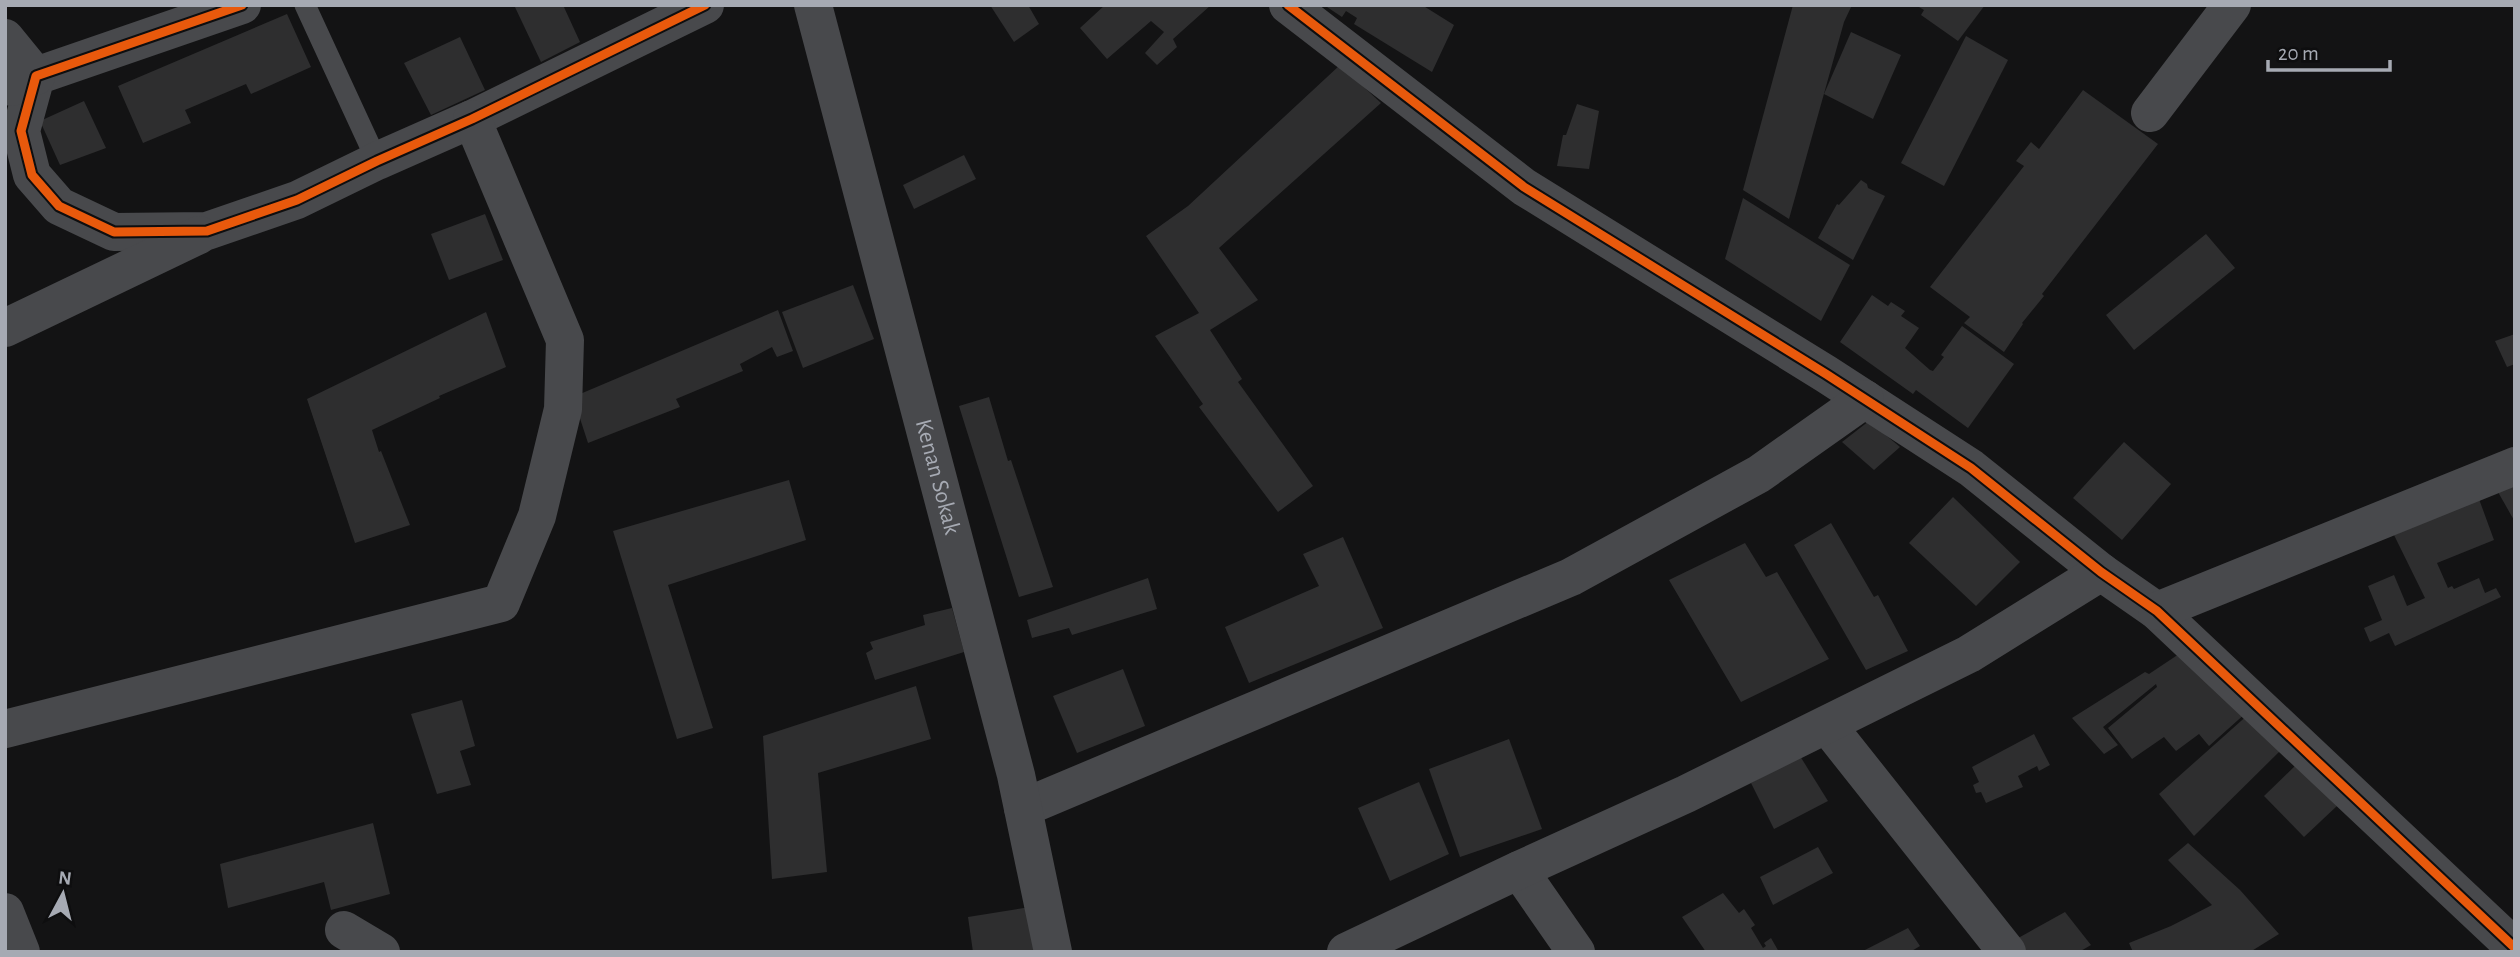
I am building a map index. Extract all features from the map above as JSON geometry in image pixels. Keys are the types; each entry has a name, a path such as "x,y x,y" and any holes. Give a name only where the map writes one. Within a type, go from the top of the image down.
{"street":[{"path":"20,83 242,5"},
{"path":"5,328 207,231 297,200 377,160 472,119 705,5"},
{"name":"Kenan Sokak","path":"813,5 1016,775 1053,952"},
{"path":"1288,5 1524,187 1971,468 2101,572 2157,611 2515,948"},
{"path":"2150,113 2232,5"},
{"path":"5,38 20,83 21,131 33,175 59,206 114,232 207,231"},
{"path":"5,729 501,603 537,516 563,409 565,340 472,119"},
{"path":"1023,808 1572,577 1759,474 1865,400"},
{"path":"2157,611 2515,466"},
{"path":"1346,952 1686,794 1969,654 2101,572"},
{"path":"1827,725 2007,952"},
{"path":"1519,870 1576,952"},
{"path":"5,912 21,952"},
{"path":"344,930 381,952"}],"lane":[{"path":"305,5 377,160"}],"building":[{"path":"514,5 563,5 580,42 541,62"},
{"path":"990,5 1028,5 1039,24 1014,42"},
{"path":"1105,5 1211,5 1173,39 1177,47 1157,65 1145,53 1164,32 1151,21 1107,59 1080,28"},
{"path":"1422,5 1454,25 1432,72 1354,24 1357,18 1346,11 1342,17 1327,7"},
{"path":"1793,5 1852,5 1844,22 1789,219 1743,190"},
{"path":"1920,5 1985,5 1958,41 1921,15 1924,10"},
{"path":"287,14 311,67 251,94 246,84 185,110 191,123 143,143 118,86"},
{"path":"1851,32 1901,55 1873,119 1824,94"},
{"path":"1966,36 2008,60 1944,186 1901,163"},
{"path":"460,37 485,90 431,115 404,63"},
{"path":"1340,65 1381,103 1219,248 1258,300 1210,330 1242,379 1238,382 1313,486 1278,512 1199,407 1203,404 1155,336 1199,313 1146,236 1188,206"},
{"path":"2083,90 2158,144 2042,294 2044,296 2022,323 2004,352 1964,323 1970,317 1930,287 2024,166 2016,161 2031,142 2039,149"},
{"path":"84,101 106,148 60,165 40,121"},
{"path":"1577,104 1599,111 1589,169 1557,166 1563,135 1566,135"},
{"path":"964,155 976,179 914,209 903,185"},
{"path":"1861,180 1868,188 1885,196 1853,260 1818,238 1837,204 1839,205"},
{"path":"1743,198 1850,265 1821,321 1725,259"},
{"path":"485,214 503,260 449,280 431,234"},
{"path":"2206,234 2235,268 2134,350 2106,315"},
{"path":"853,285 874,339 803,368 782,312"},
{"path":"1872,295 1888,306 1891,302 1905,311 1901,316 1919,328 1905,348 1930,370 1933,371 1944,357 1941,355 1962,326 2014,364 1968,428 1916,390 1913,394 1840,342"},
{"path":"778,310 793,351 777,357 772,347 740,364 743,371 676,399 680,407 588,443 573,397"},
{"path":"486,312 506,367 439,396 440,398 372,430 410,525 355,543 307,399"},
{"path":"2515,334 2515,364 2507,367 2495,341"},
{"path":"989,397 1008,461 1011,460 1053,587 1019,597 959,406"},
{"path":"1869,421 1900,447 1874,470 1842,442"},
{"path":"2124,442 2171,484 2122,540 2073,498"},
{"path":"789,480 806,540 668,585 713,728 677,739 613,531"},
{"path":"2515,484 2515,522 2498,492"},
{"path":"1953,497 2020,562 1976,606 1909,543"},
{"path":"2479,499 2494,540 2437,563 2448,588 2452,586 2454,589 2479,578 2485,593 2496,588 2501,597 2395,646 2389,633 2370,642 2364,628 2382,620 2368,586 2394,575 2407,606 2425,598 2394,535"},
{"path":"1831,523 1874,597 1878,595 1908,651 1866,670 1794,545"},
{"path":"1343,537 1383,628 1249,683 1225,627 1319,586 1303,554"},
{"path":"1745,543 1766,577 1777,572 1829,659 1741,702 1669,580"},
{"path":"1148,578 1157,609 1072,635 1069,628 1032,638 1027,620"},
{"path":"952,608 964,652 875,680 866,653 873,649 870,642 925,625 923,615"},
{"path":"2179,654 2247,712 2209,746 2199,734 2176,751 2164,737 2132,759 2108,728 2157,687 2156,684 2103,727 2118,745 2104,754 2072,718"},
{"path":"1123,669 1145,726 1077,753 1053,696"},
{"path":"916,686 931,739 818,773 827,872 772,879 763,736"},
{"path":"462,700 475,746 460,751 471,785 437,794 411,714"},
{"path":"2250,713 2281,750 2194,836 2159,794"},
{"path":"2034,734 2050,765 2039,771 2037,766 2018,776 2023,787 1986,803 1981,792 1976,793 1973,785 1979,782 1972,767"},
{"path":"1509,739 1542,829 1460,857 1429,769"},
{"path":"1800,756 1828,801 1774,829 1751,783"},
{"path":"2298,763 2338,805 2304,837 2264,796"},
{"path":"1419,782 1449,854 1390,881 1358,808"},
{"path":"373,823 390,894 331,910 324,882 228,908 220,864"},
{"path":"2188,843 2240,890 2279,934 2250,952 2133,952 2129,943 2212,905 2168,860"},
{"path":"1818,847 1833,873 1773,905 1760,877"},
{"path":"1723,893 1739,913 1744,909 1755,925 1751,928 1763,948 1766,946 1764,943 1771,938 1779,952 1706,952 1682,917"},
{"path":"1036,906 1042,952 973,952 968,917"},
{"path":"2065,912 2091,945 2079,952 2018,952 2011,942"},
{"path":"1908,928 1920,946 1910,952 1861,952"}],"cycle path":[{"path":"242,5 36,76 21,131 32,175 59,206 114,232 207,231 297,200 472,119 705,5"},
{"path":"1288,5 1524,187 1826,374 1971,468 2101,572 2157,611 2515,948"}]}
